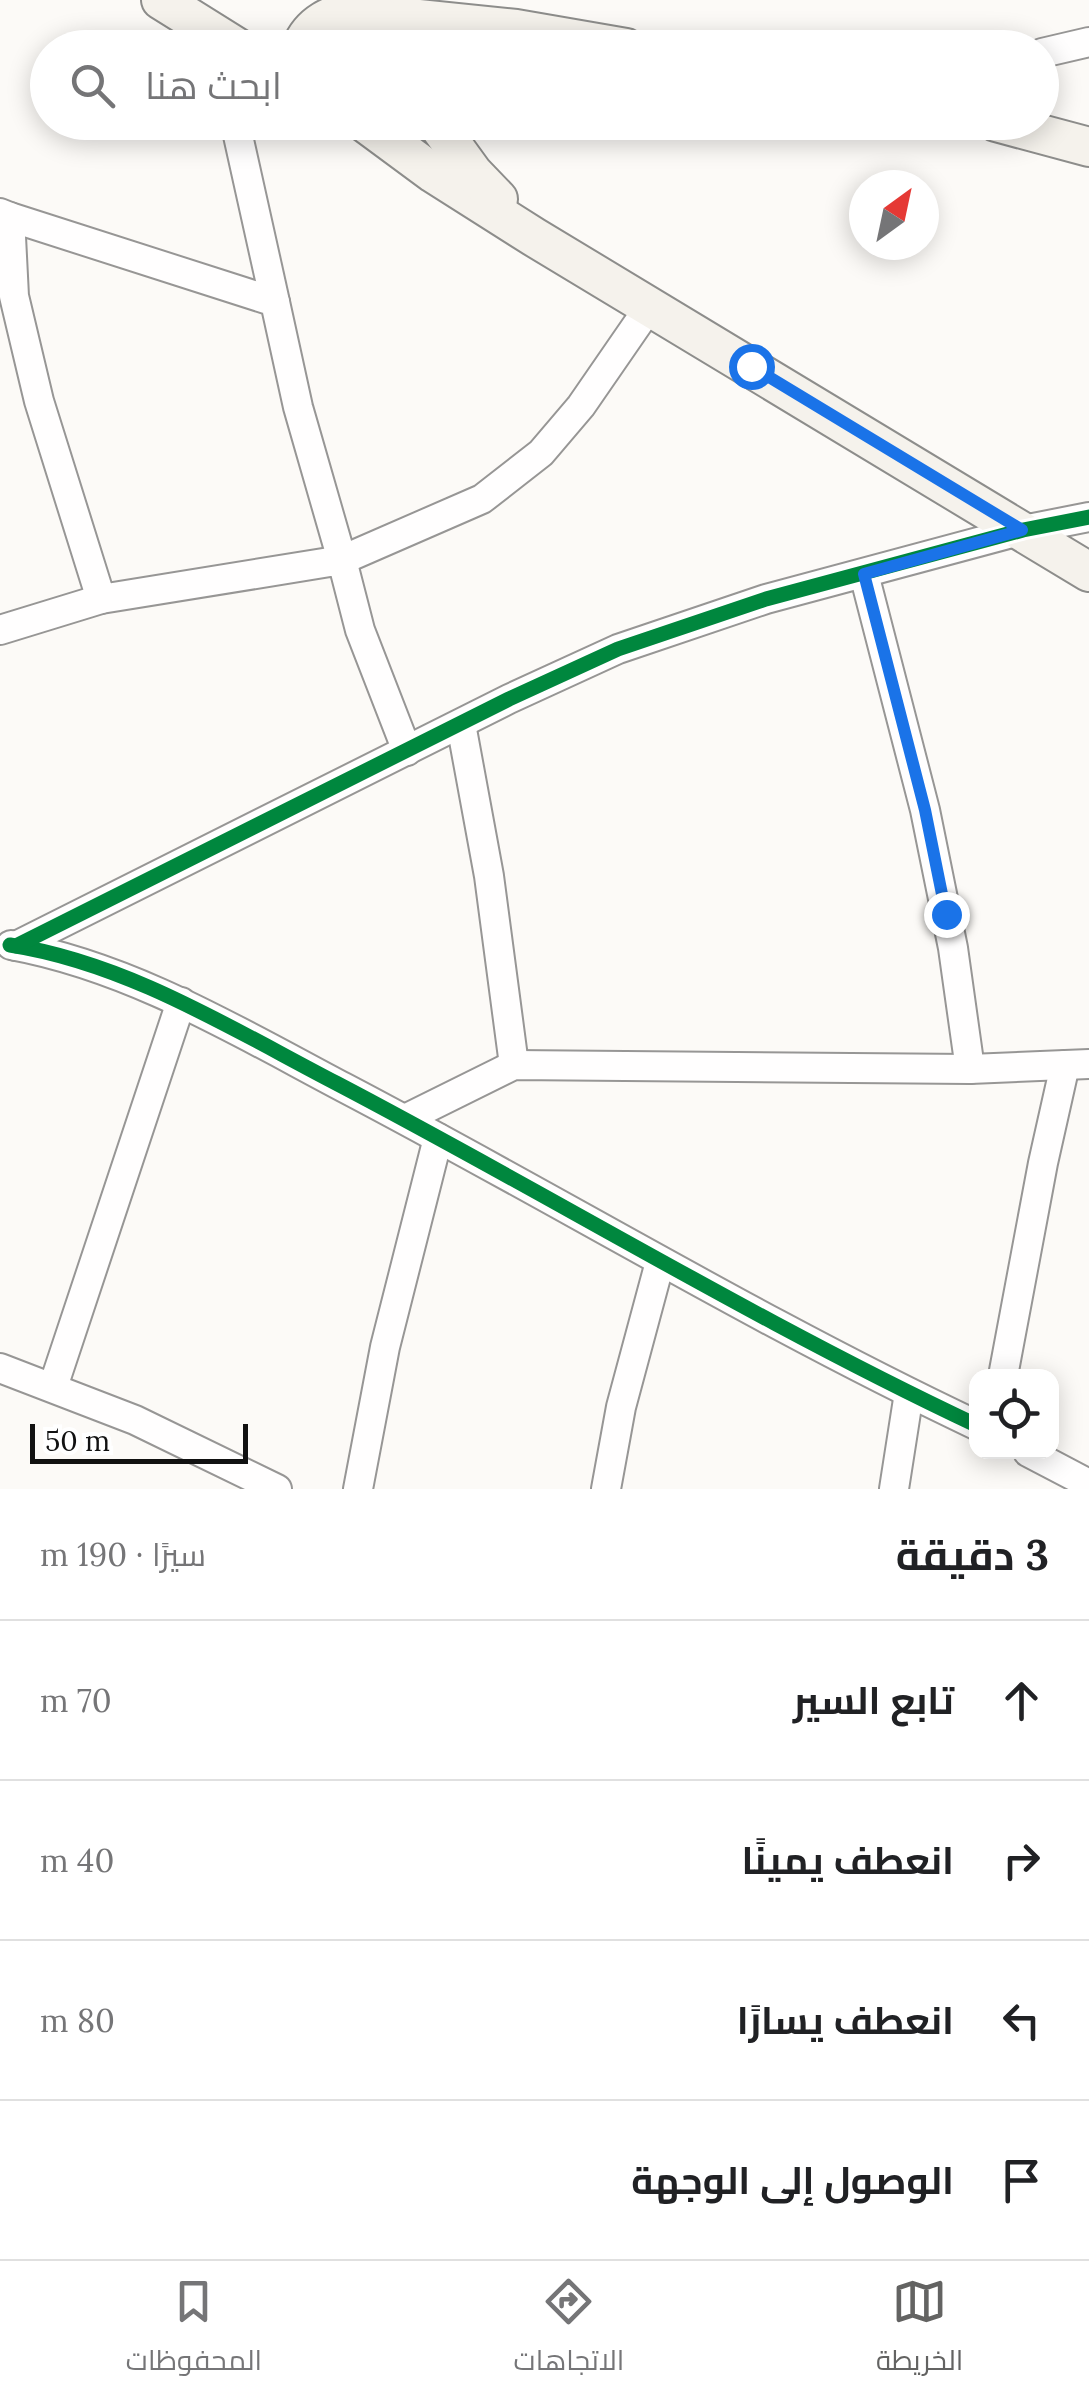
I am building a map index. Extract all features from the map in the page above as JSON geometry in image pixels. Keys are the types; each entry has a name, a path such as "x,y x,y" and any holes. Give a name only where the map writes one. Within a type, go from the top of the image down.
{"main road":[{"path":"160,0 205,30"},
{"path":"308,30 326,4 363,4 390,16 506,30"},
{"path":"390,16 403,30"},
{"path":"1059,139 1089,147"},
{"path":"388,140 534,237 1089,572"},
{"path":"449,140 472,173 534,237"}],"street":[{"path":"1059,49 1089,42"},
{"path":"239,140 298,407 360,630 408,751"},
{"path":"100,599 35,384 14,296 5,215 276,302"},
{"path":"0,630 100,599 342,560 482,499 542,453 581,406 650,306"},
{"path":"8,944 618,648 766,600 1022,530 1089,517"},
{"path":"864,574 925,810 953,948 970,1069"},
{"path":"461,724 488,876 514,1065"},
{"path":"8,944 73,960 180,1002 405,1119 660,1262 969,1422"},
{"path":"53,1387 180,1002"},
{"path":"405,1119 514,1065 970,1069 1077,1065 1042,1163 1004,1369"},
{"path":"358,1489 385,1347 438,1138"},
{"path":"606,1489 621,1406 660,1262"},
{"path":"0,1368 136,1420 277,1489"},
{"path":"894,1489 908,1393"},
{"path":"1041,1459 1089,1484"}],"cycle path":[{"path":"16,946 509,699 618,649 766,599 1023,530 1089,517"},
{"path":"10,945 96,967 178,1000 814,1344 969,1422"}],"route":[{"path":"751,366 1022,530 864,574 925,810 946,914"}]}
